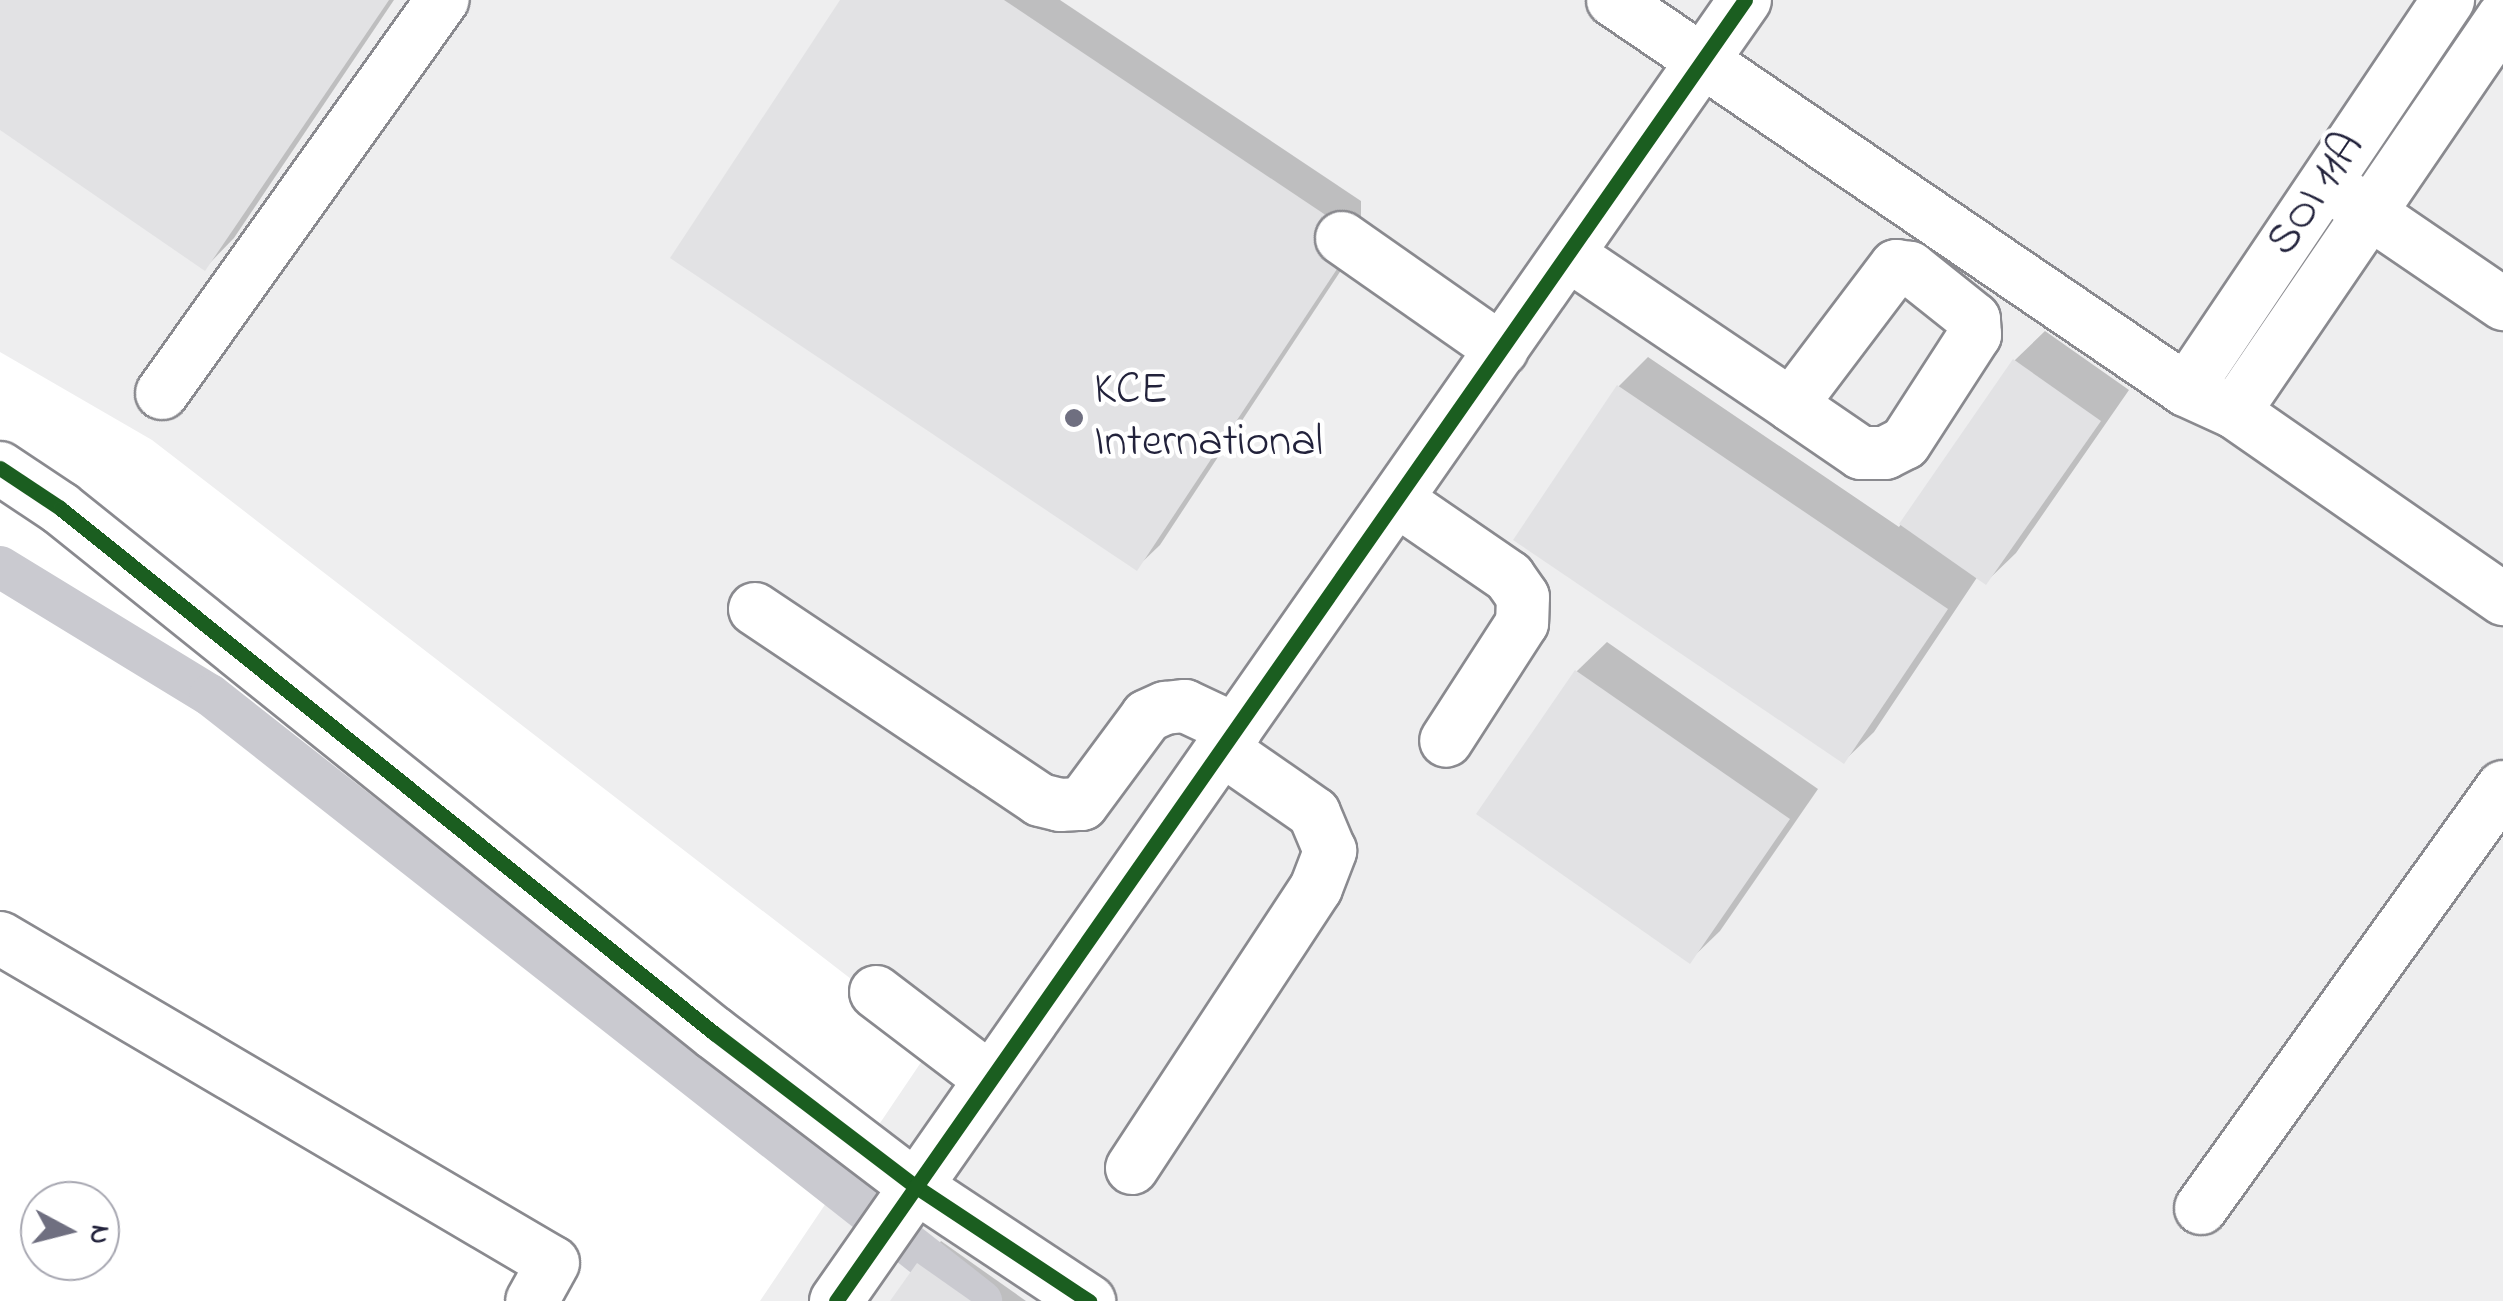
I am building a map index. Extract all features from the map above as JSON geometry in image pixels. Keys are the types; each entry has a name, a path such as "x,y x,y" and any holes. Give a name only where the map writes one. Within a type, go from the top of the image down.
{"street":[{"path":"162,393 442,0"},
{"path":"1613,0 1702,66 2186,390 2234,412 2503,600"},
{"path":"836,1301 1746,0"},
{"name":"SOI 11A","path":"2186,390 2448,0"},
{"path":"2234,412 2503,17"},
{"path":"2383,97 2426,130"},
{"path":"2326,183 2503,304"},
{"path":"1342,238 1502,350"},
{"path":"1569,255 1790,405"},
{"path":"0,468 60,508 915,1186 1088,1301"},
{"path":"1397,500 1509,577 1523,597 1522,623 1446,740"},
{"path":"754,609 1040,800 1060,805 1082,804 1146,716 1185,706 1314,813 1330,852 1316,888 1132,1168"},
{"path":"2201,1208 2503,787"},
{"path":"0,938 553,1263 532,1301"},
{"path":"876,992 990,1078"}],"shaded area":[{"path":"0,0 2503,0 2503,1301 760,1301 934,1043 152,440 0,352"}],"building":[{"path":"0,0 389,0 205,271 0,130"},
{"name":"KCE International","path":"840,0 1004,0 1339,224 1339,266 1137,571 670,258"},
{"path":"2013,359 2101,421 1986,585 1899,524"},
{"path":"1617,385 1948,609 1844,764 1513,540"},
{"path":"1575,670 1790,819 1690,964 1476,814"},
{"path":"917,1263 971,1301 890,1301"}],"waterway":[{"path":"0,567 210,695 981,1301"}],"cycle path":[{"path":"836,1301 1745,0"},
{"path":"0,468 60,508 714,1033 915,1186 1089,1301"}],"place":[{"name":"KCE International","path":"1074,418"}]}
